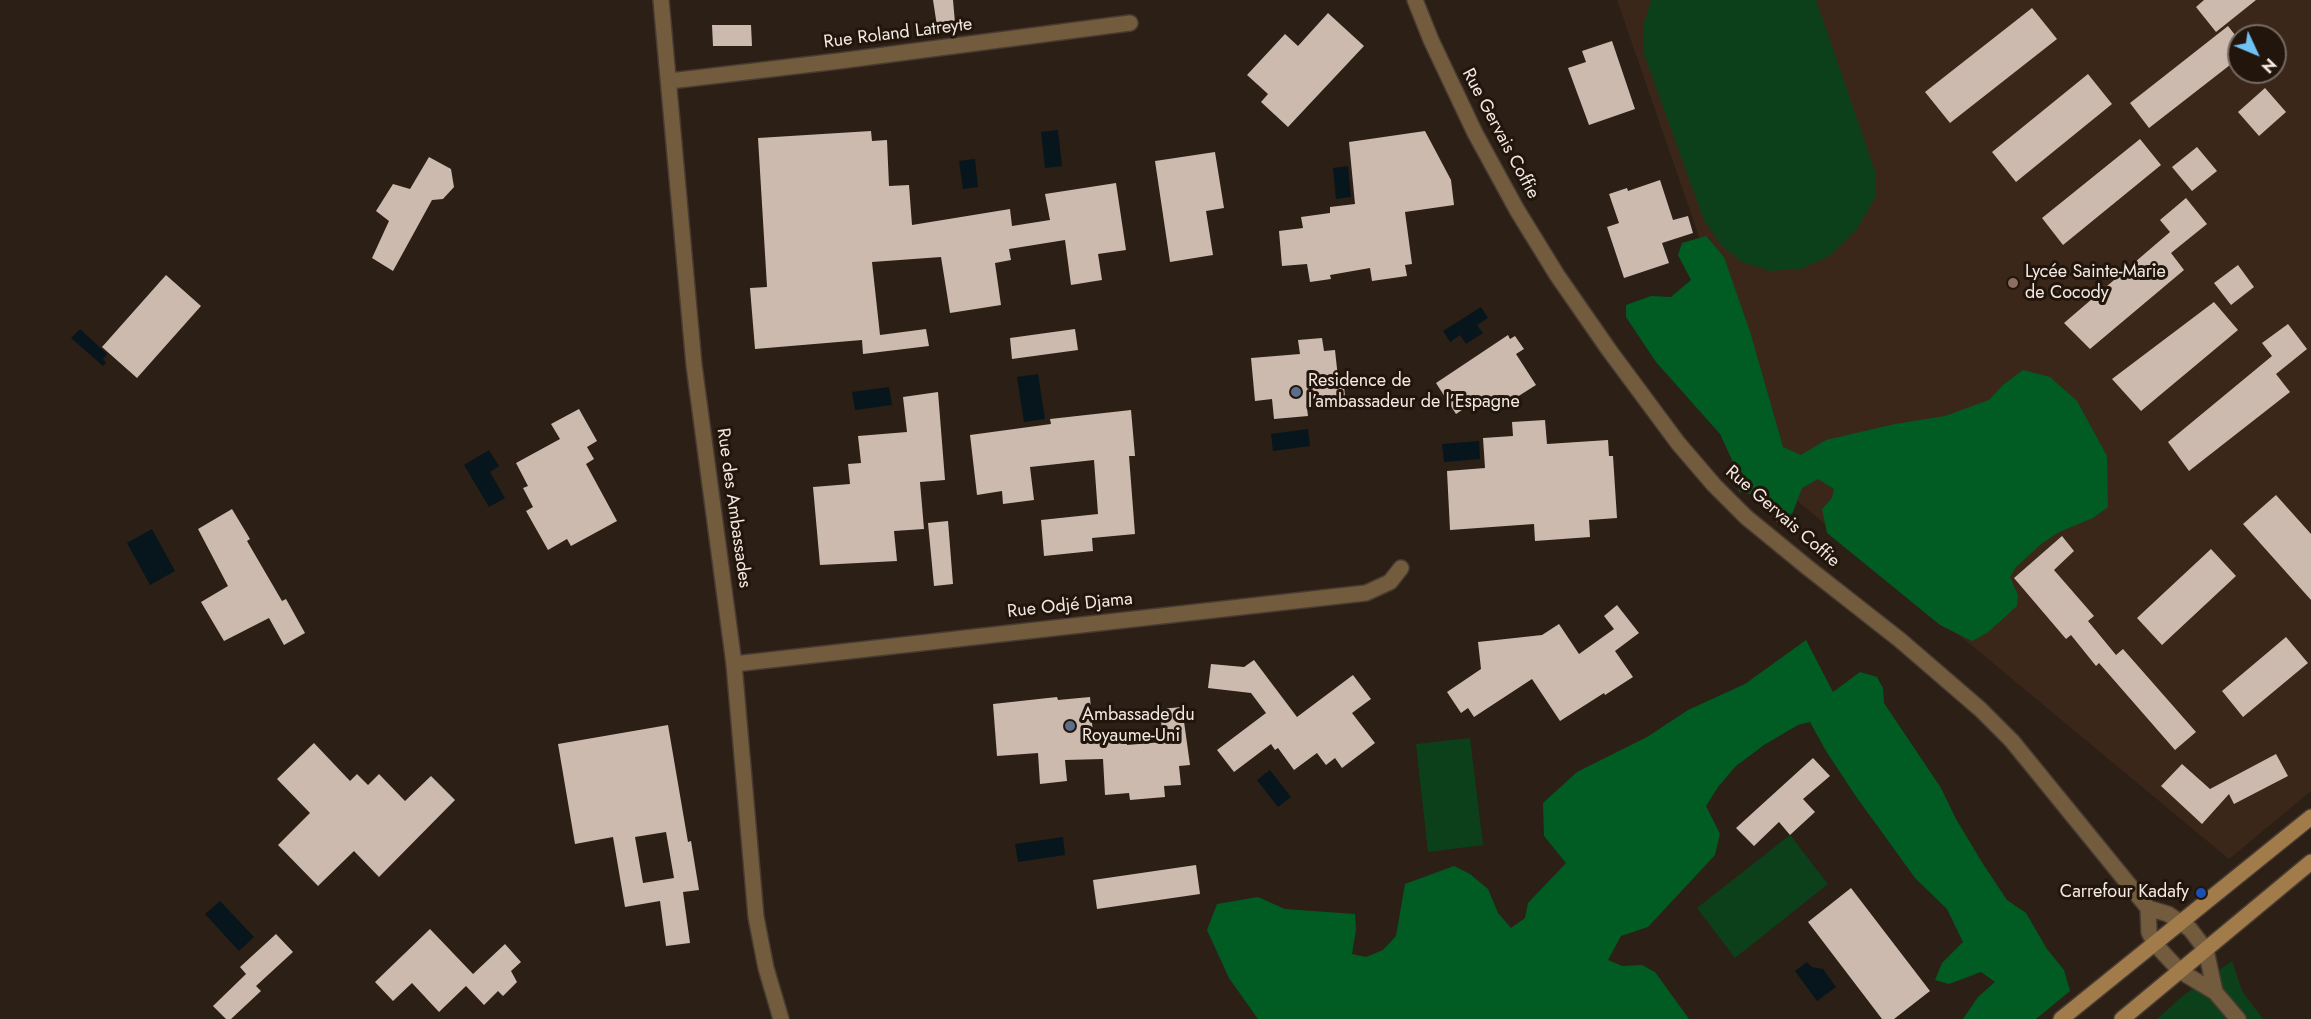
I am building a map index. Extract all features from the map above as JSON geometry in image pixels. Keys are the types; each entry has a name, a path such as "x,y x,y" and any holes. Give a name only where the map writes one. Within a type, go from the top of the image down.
{"main road":[{"path":"2061,1019 2311,817"},
{"path":"2122,1019 2311,862"}],"street":[{"name":"Rue des Ambassades","path":"661,0 694,365 734,663 756,917 766,968 781,1019"},
{"name":"Rue Gervais Coffie","path":"1415,0 1431,40 1475,133 1517,210 1609,350 1678,443 1714,485 1746,517 1900,640 1980,708 2012,741 2148,908"},
{"name":"Rue Roland Latreyte","path":"670,81 1130,23"},
{"name":"Rue Odjé Djama","path":"734,663 1366,593 1390,582 1401,568"},
{"path":"2215,992 2205,950 2190,929 2168,914 2148,908 2149,932 2154,944 2180,972 2215,992 2238,1019"}],"shaded area":[{"name":"Lycée Sainte-Marie de Cocody","path":"1617,0 2311,0 2311,791 2229,859 1788,493"},
{"path":"1058,130 1062,166 1045,168 1041,132"},
{"path":"975,159 978,187 963,189 959,161"},
{"path":"1348,166 1351,197 1336,199 1333,168"},
{"path":"1481,307 1488,318 1477,325 1483,333 1466,344 1460,335 1450,342 1443,331"},
{"path":"80,329 107,354 103,359 106,363 103,366 71,338"},
{"path":"1038,374 1045,419 1024,422 1017,377"},
{"path":"889,387 892,405 855,410 852,392"},
{"path":"1308,429 1310,446 1273,451 1271,434"},
{"path":"1479,441 1480,459 1444,462 1442,444"},
{"path":"489,450 499,466 490,472 505,498 489,507 464,465"},
{"path":"152,529 175,571 150,585 127,543"},
{"path":"1270,770 1291,797 1278,807 1257,780"},
{"path":"1063,837 1065,855 1018,862 1015,844"},
{"path":"220,901 254,937 239,951 205,914"},
{"path":"1807,962 1812,967 1823,969 1836,987 1817,1001 1795,971"}],"green space":[{"path":"1651,0 1816,0 1875,171 1875,198 1856,230 1829,256 1801,269 1770,271 1742,262 1722,246 1704,220 1643,51 1644,23"},
{"path":"1706,236 1724,257 1751,335 1783,447 1801,455 1826,440 1895,424 1945,416 1989,400 2003,385 2023,370 2050,377 2077,401 2107,456 2108,507 2093,518 2059,532 2041,544 2016,567 2010,577 2018,595 2017,606 1987,633 1972,641 1940,625 1827,533 1822,509 1832,498 1834,489 1818,479 1802,488 1793,512 1783,523 1776,522 1772,501 1739,492 1732,460 1720,434 1656,362 1626,317 1626,305 1651,296 1671,297 1691,280 1678,255 1682,243"},
{"path":"1806,640 1833,692 1860,672 1877,677 1883,688 1884,703 1941,788 1956,819 1983,864 2007,900 2026,913 2047,949 2064,970 2070,991 2036,1019 1963,1019 1978,997 1995,982 1981,972 1949,984 1935,980 1942,963 1963,942 1947,909 1915,878 1855,795 1810,722 1798,725 1764,745 1736,766 1718,787 1706,806 1720,834 1715,855 1648,927 1621,936 1608,960 1622,966 1642,965 1655,972 1689,1019 1258,1019 1229,978 1207,930 1217,904 1258,897 1285,909 1355,914 1356,930 1352,954 1366,957 1383,950 1396,936 1405,884 1454,866 1470,874 1488,889 1498,913 1511,928 1525,918 1528,903 1566,863 1544,836 1543,803 1577,772 1647,737 1688,710 1745,684"},
{"path":"1470,738 1483,845 1428,852 1416,744"},
{"path":"1790,835 1828,884 1735,958 1697,908"},
{"path":"2232,961 2242,991 2263,1019 2157,1019 2185,994"}],"building":[{"path":"933,0 953,0 955,23 937,26"},
{"path":"2204,0 2256,0 2216,32 2196,7"},
{"path":"2032,8 2057,39 1950,123 1925,92"},
{"path":"1328,13 1364,46 1288,127 1261,102 1268,94 1247,75 1285,34 1298,46"},
{"path":"712,25 751,25 752,46 713,46"},
{"path":"2227,27 2227,67 2149,128 2130,103"},
{"path":"1612,41 1635,109 1589,125 1568,68 1586,62 1582,51"},
{"path":"2088,74 2112,104 2016,182 1992,152"},
{"path":"2265,88 2286,112 2259,136 2238,112"},
{"path":"871,131 872,141 887,140 889,186 909,185 912,225 1010,209 1012,226 1050,220 1045,194 1116,183 1126,250 1098,254 1102,280 1071,285 1065,240 1009,249 1011,260 995,263 1001,305 950,313 941,257 872,262 880,335 926,329 929,346 863,354 862,340 755,349 750,288 767,287 758,138"},
{"path":"1425,131 1451,180 1454,205 1405,212 1412,264 1405,265 1407,276 1372,281 1370,268 1330,275 1331,279 1310,282 1307,264 1282,266 1279,231 1303,228 1301,217 1330,213 1330,207 1355,204 1349,142"},
{"path":"2140,139 2161,165 2063,245 2042,218"},
{"path":"2197,147 2217,171 2192,191 2172,167"},
{"path":"1215,152 1224,208 1206,211 1213,255 1170,262 1155,161"},
{"path":"429,157 451,169 454,187 443,199 432,200 393,271 372,258 389,221 376,211 393,184 410,189"},
{"path":"1660,180 1673,220 1688,216 1693,233 1662,243 1669,263 1624,278 1607,227 1619,223 1609,194 1627,188 1628,191"},
{"path":"2186,198 2207,224 2171,253 2184,270 2090,349 2064,323 2170,232 2160,220"},
{"path":"2238,265 2254,287 2231,305 2214,283"},
{"path":"166,275 201,306 137,378 102,347"},
{"path":"2214,302 2238,330 2141,411 2112,379"},
{"path":"2288,324 2307,349 2276,374 2290,392 2189,471 2168,442 2272,356 2262,343"},
{"path":"1075,329 1078,350 1012,359 1010,338"},
{"path":"1508,335 1510,339 1515,336 1524,349 1516,354 1536,385 1506,404 1500,397 1486,405 1481,397 1456,414 1436,383"},
{"path":"1322,338 1324,351 1335,350 1338,378 1343,378 1345,396 1324,398 1324,407 1307,408 1308,416 1274,419 1272,399 1255,401 1251,358 1300,354 1298,340"},
{"path":"938,392 945,480 920,482 924,529 894,531 897,561 820,565 813,487 850,484 848,464 861,463 858,436 907,432 903,397"},
{"path":"579,409 597,441 587,447 594,459 586,464 617,521 571,546 567,539 548,550 526,511 533,507 523,488 528,486 516,463 560,439 551,424"},
{"path":"1131,410 1135,456 1129,456 1135,534 1092,538 1093,551 1044,556 1041,520 1098,514 1094,460 1030,467 1034,500 1003,504 1002,491 977,495 970,435 1051,424 1050,419"},
{"path":"1545,420 1547,444 1608,440 1609,456 1613,456 1617,518 1589,520 1590,537 1535,541 1534,524 1450,530 1447,471 1485,468 1483,438 1513,436 1512,422"},
{"path":"2276,495 2311,534 2311,600 2243,524"},
{"path":"232,509 250,539 247,541 282,601 286,599 305,633 284,645 269,618 224,641 201,602 228,586 198,529"},
{"path":"948,521 953,584 934,586 928,523"},
{"path":"2062,536 2074,551 2054,570 2094,616 2088,621 2116,655 2123,649 2196,732 2175,750 2099,663 2096,666 2071,635 2066,639 2014,578"},
{"path":"2211,549 2236,576 2162,645 2137,618"},
{"path":"1617,605 1639,633 1615,651 1633,677 1560,721 1532,679 1474,717 1468,708 1461,713 1447,692 1481,669 1478,642 1542,635 1559,624 1579,654 1614,629 1604,616"},
{"path":"2286,637 2308,663 2243,717 2222,691"},
{"path":"1254,660 1297,717 1353,675 1371,699 1352,713 1375,743 1342,768 1335,758 1326,765 1317,753 1294,770 1278,748 1275,750 1271,744 1234,772 1217,750 1266,713 1251,693 1208,688 1211,664 1244,667"},
{"path":"1057,697 1058,700 1090,697 1093,735 1126,733 1127,745 1163,742 1160,709 1182,707 1190,765 1179,766 1181,785 1164,786 1165,797 1130,800 1129,793 1105,795 1103,759 1065,760 1067,781 1040,784 1038,753 997,756 993,704"},
{"path":"668,725 688,842 691,841 699,890 683,892 690,943 666,946 660,901 625,907 613,837 575,844 558,744","holes":["666,832 674,878 643,883 635,837"]},
{"path":"314,743 350,781 357,774 368,785 379,774 405,801 431,776 455,800 379,877 354,851 318,886 278,845 310,813 277,779"},
{"path":"2276,754 2288,776 2234,804 2229,794 2202,824 2161,786 2182,764 2210,789"},
{"path":"1813,758 1830,776 1803,799 1815,812 1790,835 1779,822 1754,846 1736,828"},
{"path":"1196,865 1200,894 1097,909 1093,880"},
{"path":"1851,888 1930,991 1894,1019 1882,1019 1808,922"},
{"path":"430,929 473,974 505,944 521,962 511,971 517,982 503,996 498,991 484,1005 466,986 439,1012 412,983 393,1001 375,982"},
{"path":"276,934 293,952 256,986 261,991 231,1019 226,1019 213,1006 246,974 240,967"}],"place":[{"name":"Lycée Sainte-Marie de Cocody","path":"2013,283"},
{"name":"Residence de l’ambassadeur de l’Espagne","path":"1296,392"},
{"name":"Ambassade du Royaume-Uni","path":"1070,726"},
{"name":"Carrefour Kadafy","path":"2201,893"}]}
